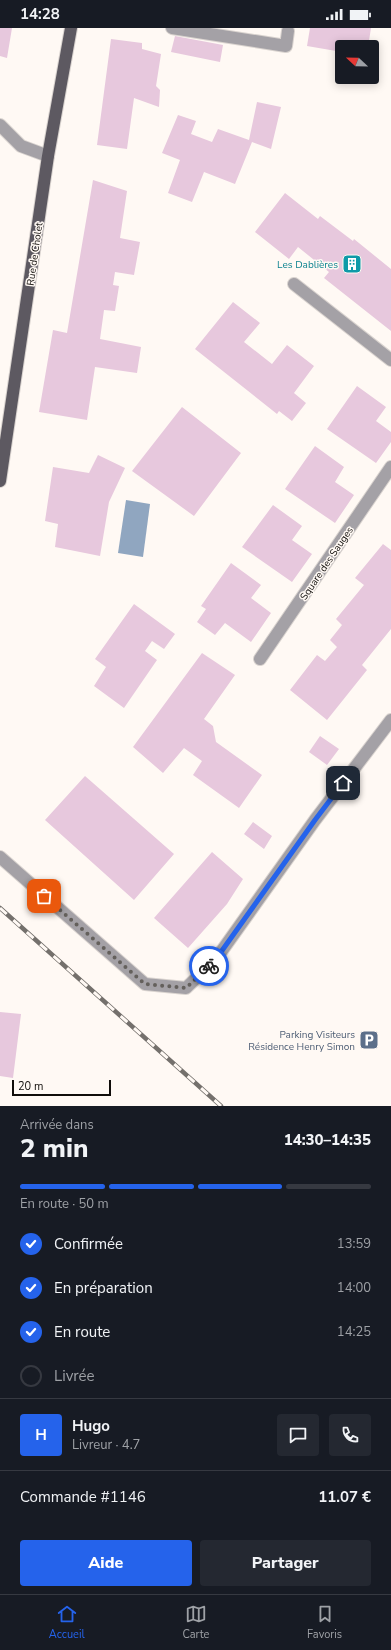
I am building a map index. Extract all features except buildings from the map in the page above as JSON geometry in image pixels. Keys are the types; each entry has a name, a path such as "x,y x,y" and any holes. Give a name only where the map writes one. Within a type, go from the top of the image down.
{"main road":[{"name":"Rue de Cholet","path":"0,481 48,156 71,28"}],"street":[{"path":"172,28 286,46 288,31"},
{"path":"0,125 21,146 48,156"},
{"path":"294,284 391,360"},
{"name":"Square des Sauges","path":"260,659 391,467"},
{"path":"0,857 145,984 186,988 216,959 315,820 391,720"}],"water":[{"path":"126,500 150,504 143,557 118,553"}],"railway":[{"path":"0,908 221,1106"}],"way so far":[{"path":"44,896 145,984 186,988 209,966"}],"place":[{"name":"Les Dablières","path":"352,264"},
{"name":"Parking Visiteurs Résidence Henry Simon","path":"369,1040"}],"route":[{"path":"209,966 216,959 343,783"}]}
